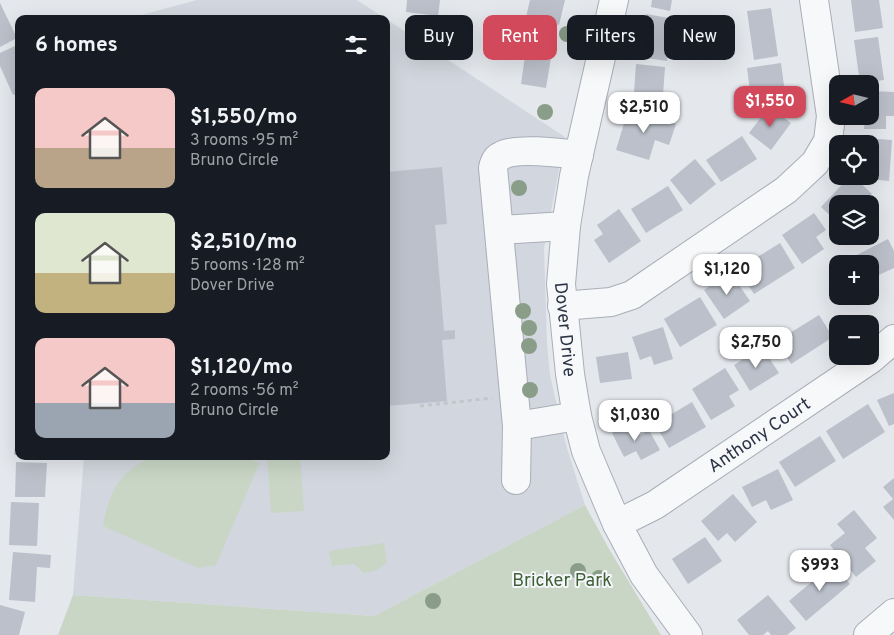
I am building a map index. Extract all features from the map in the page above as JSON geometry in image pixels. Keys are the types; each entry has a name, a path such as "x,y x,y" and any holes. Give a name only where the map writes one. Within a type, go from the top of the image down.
{"street":[{"name":"Dover Drive","path":"614,0 579,155 566,226 562,306 570,374 577,416 586,451 617,524 644,575 688,635"},
{"path":"562,306 611,302 632,295 786,190 815,163 828,141 831,116 814,0"},
{"path":"516,480 517,426 492,168 500,156 510,153 548,151 579,155"},
{"path":"499,230 566,226"},
{"name":"Anthony Court","path":"617,524 655,505 871,359 894,338"},
{"path":"517,426 577,416"},
{"path":"868,635 894,613"}],"path":[{"path":"420,406 494,398"}],"shaded area":[{"path":"197,0 357,0 380,15 142,15"},
{"path":"390,22 405,32 405,60 448,60 565,137 544,249 547,343 550,375 566,445 585,505 374,616 73,595 84,460 390,460"}],"green space":[{"path":"146,460 252,460 259,464 216,565 198,568 103,526 109,502 118,483"},
{"path":"267,460 300,460 304,511 271,513"},
{"name":"Bricker Park","path":"585,505 661,635 58,635 73,595 374,616"},
{"path":"384,543 387,563 375,571 364,573 354,564 332,566 329,551"}],"building":[{"path":"407,0 440,0 438,15 406,12"},
{"path":"530,0 565,0 559,25 557,25 557,15 526,15"},
{"path":"652,0 672,0 670,11 651,7"},
{"path":"851,0 879,0 883,28 855,32"},
{"path":"0,3 15,34 15,39 0,47"},
{"path":"771,8 778,56 754,60 747,11"},
{"path":"654,15 664,17 664,60 667,61 654,59"},
{"path":"878,37 884,80 879,81 879,75 859,75 854,40"},
{"path":"15,46 15,94 13,95 0,66 0,53"},
{"path":"524,60 551,60 546,88 521,84"},
{"path":"781,63 785,93 751,98 747,68"},
{"path":"636,64 665,67 662,109 633,107"},
{"path":"879,91 894,92 894,116 886,116 886,129 864,129 864,125 879,125"},
{"path":"769,107 791,123 771,150 749,133"},
{"path":"628,110 676,124 669,145 655,140 649,160 616,150"},
{"path":"742,136 757,159 721,182 706,160"},
{"path":"879,139 892,140 889,181 879,180"},
{"path":"695,159 716,184 690,205 670,180"},
{"path":"442,167 447,224 435,225 444,331 455,330 455,339 442,340 447,401 390,406 390,172"},
{"path":"842,185 862,185 872,194 871,195 832,195"},
{"path":"668,186 683,210 646,233 631,209"},
{"path":"829,198 829,215 821,207"},
{"path":"619,209 641,241 609,263 594,240 603,234 597,225"},
{"path":"814,213 826,230 816,237 824,249 802,264 782,235"},
{"path":"888,239 894,251 894,268 879,275 879,255 857,255"},
{"path":"780,243 795,268 754,294 738,269"},
{"path":"730,272 750,301 724,319 704,290"},
{"path":"700,297 717,325 680,347 664,319"},
{"path":"819,315 829,331 829,340 791,364 777,341"},
{"path":"663,327 673,359 654,365 651,356 640,360 632,337"},
{"path":"762,347 779,373 750,391 734,365"},
{"path":"628,352 632,379 600,383 596,357"},
{"path":"725,368 739,390 729,396 735,406 711,420 692,389"},
{"path":"894,393 894,424 889,426 877,400"},
{"path":"692,402 706,427 669,448 655,424"},
{"path":"868,404 885,432 843,459 826,431"},
{"path":"634,422 640,435 649,430 660,450 641,460 636,451 624,457 612,433"},
{"path":"820,436 836,461 795,487 779,462"},
{"path":"16,462 47,463 45,497 15,497"},
{"path":"778,469 793,500 771,510 766,500 752,507 742,487"},
{"path":"894,478 894,520 883,507 893,499 883,487"},
{"path":"733,494 757,522 735,542 727,533 718,541 701,521"},
{"path":"11,502 39,503 37,546 9,545"},
{"path":"854,510 877,538 865,548 876,561 856,577 830,545 845,533 837,524"},
{"path":"705,537 722,561 688,584 672,559"},
{"path":"13,552 51,555 50,568 37,567 35,602 9,600"},
{"path":"833,564 850,584 806,621 789,601"},
{"path":"768,595 796,628 787,635 771,635 768,631 763,635 749,635 737,620"},
{"path":"0,605 25,612 19,635 0,635"}]}
